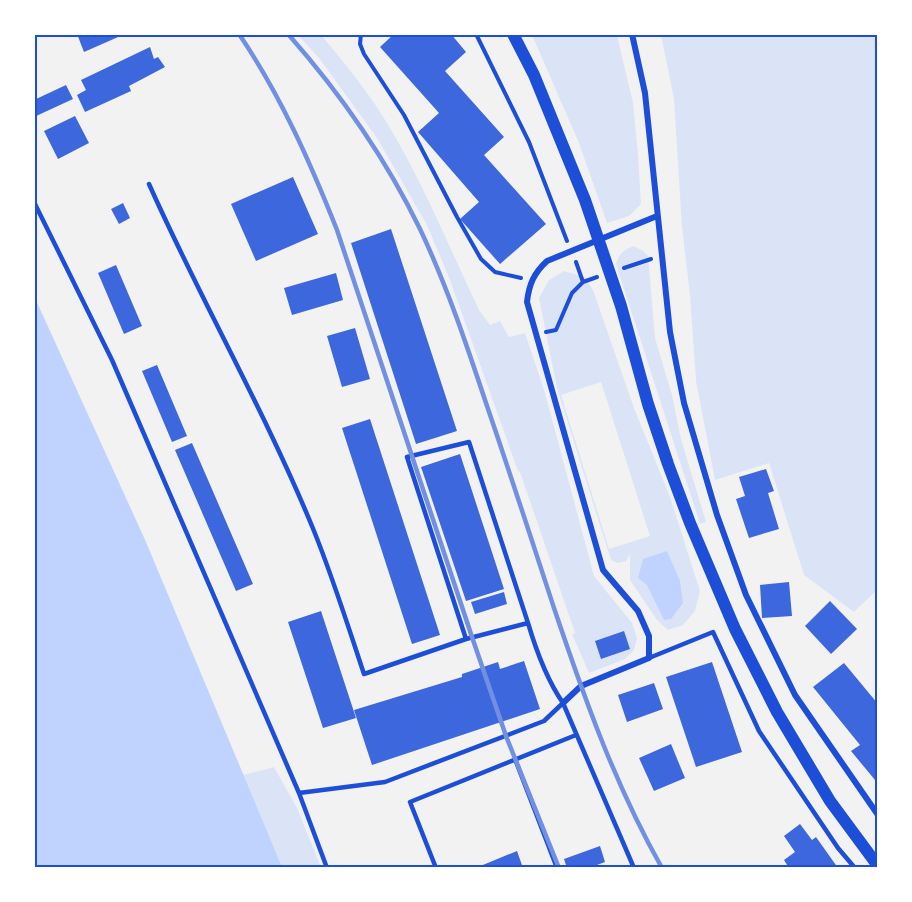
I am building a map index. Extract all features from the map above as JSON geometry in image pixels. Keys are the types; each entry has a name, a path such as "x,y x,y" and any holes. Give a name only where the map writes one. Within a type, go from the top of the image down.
{"main road":[{"path":"513,34 534,75 585,200 621,306 661,444 690,523 735,629 777,712 830,801 878,866"}],"street":[{"path":"632,34 645,93 670,332 680,384 717,515 746,595 795,695 878,815"},
{"path":"563,702 581,686 649,658 649,636 638,611 603,570 527,302 528,289 536,272 547,261 657,216"}],"lane":[{"path":"149,184 274,442 305,512 364,674 466,639 528,623"},
{"path":"34,202 112,360 299,793 327,867"},
{"path":"466,639 407,457 469,442 528,623 556,692 563,702 634,867"},
{"path":"649,658 713,632 759,731 838,848 855,867"},
{"path":"299,793 385,782 544,721 563,702"},
{"path":"436,867 410,802 576,735"},
{"path":"514,759 557,867"}],"path":[{"path":"361,34 360,44 364,54 404,115 481,259 495,272 532,280"},
{"path":"476,34 529,142 584,282 572,293 556,330 536,334"}],"shaded area":[{"path":"298,35 321,35 380,111 412,168 479,310 490,325 500,321 509,337 525,333 545,393 594,576 632,623 637,638 634,650 625,659 589,673 572,634 575,633 520,472 450,280 427,225 377,138 319,58"},
{"path":"532,35 617,35 633,103 638,155 641,204 629,216 607,223 579,143"},
{"path":"661,35 877,35 878,589 854,612 804,575 769,463 715,480 696,381 690,295 682,227 674,99"},
{"path":"634,246 648,256 655,338 672,395 681,439 706,522 700,524 616,264 622,252"},
{"path":"564,271 584,277 593,290 634,408 670,497 700,591 695,611 683,625 668,630 657,620 630,580 630,554 626,561 618,563 611,560 557,388 539,298 549,280","holes":["601,382 650,536 609,549 561,395"]},
{"path":"274,767 297,808 321,867 282,867 243,775"}],"water":[{"path":"35,298 146,542 282,867 35,867"},
{"path":"667,551 680,581 683,603 671,619 664,620 647,585 638,578 643,559"}],"building":[{"path":"77,34 125,34 84,52"},
{"path":"394,34 451,34 466,52 445,71 504,137 484,155 546,224 500,264 460,219 479,202 418,132 439,113 380,47"},
{"path":"150,47 154,59 158,57 165,67 129,86 131,91 85,112 77,95 86,90 81,80"},
{"path":"66,85 73,99 34,117 34,100"},
{"path":"75,116 89,143 58,159 44,131"},
{"path":"293,177 318,234 256,261 231,204"},
{"path":"123,203 130,218 119,224 111,209"},
{"path":"391,229 457,431 416,444 351,243"},
{"path":"116,265 142,326 124,334 98,273"},
{"path":"336,273 343,300 292,315 284,288"},
{"path":"355,328 370,379 342,387 327,336"},
{"path":"157,365 187,436 172,442 142,371"},
{"path":"370,419 440,635 412,644 342,428"},
{"path":"192,443 253,584 236,591 175,450"},
{"path":"460,454 504,589 466,601 421,467"},
{"path":"766,469 774,491 768,493 779,529 749,538 736,499 745,496 739,477"},
{"path":"789,582 792,616 762,618 760,585"},
{"path":"504,592 507,604 475,614 471,602"},
{"path":"830,601 857,629 831,654 805,626"},
{"path":"321,611 356,718 323,728 288,622"},
{"path":"624,631 630,649 601,659 595,641"},
{"path":"524,661 540,709 372,765 354,710 462,677 462,674 498,662 500,669"},
{"path":"712,662 742,752 696,767 666,677"},
{"path":"844,663 878,704 878,779 875,780 851,751 860,745 813,687"},
{"path":"654,683 663,709 627,722 618,695"},
{"path":"671,744 685,778 654,791 639,758"},
{"path":"800,824 812,840 816,837 838,868 789,868 784,860 795,852 784,836"},
{"path":"600,846 605,862 589,868 567,868 564,859"},
{"path":"517,851 523,868 478,868 478,867"}],"railway":[{"path":"239,34 294,130 337,230 506,736 559,868"},
{"path":"288,34 361,127 407,203 430,251 464,339 589,707 615,773 662,868"}]}
